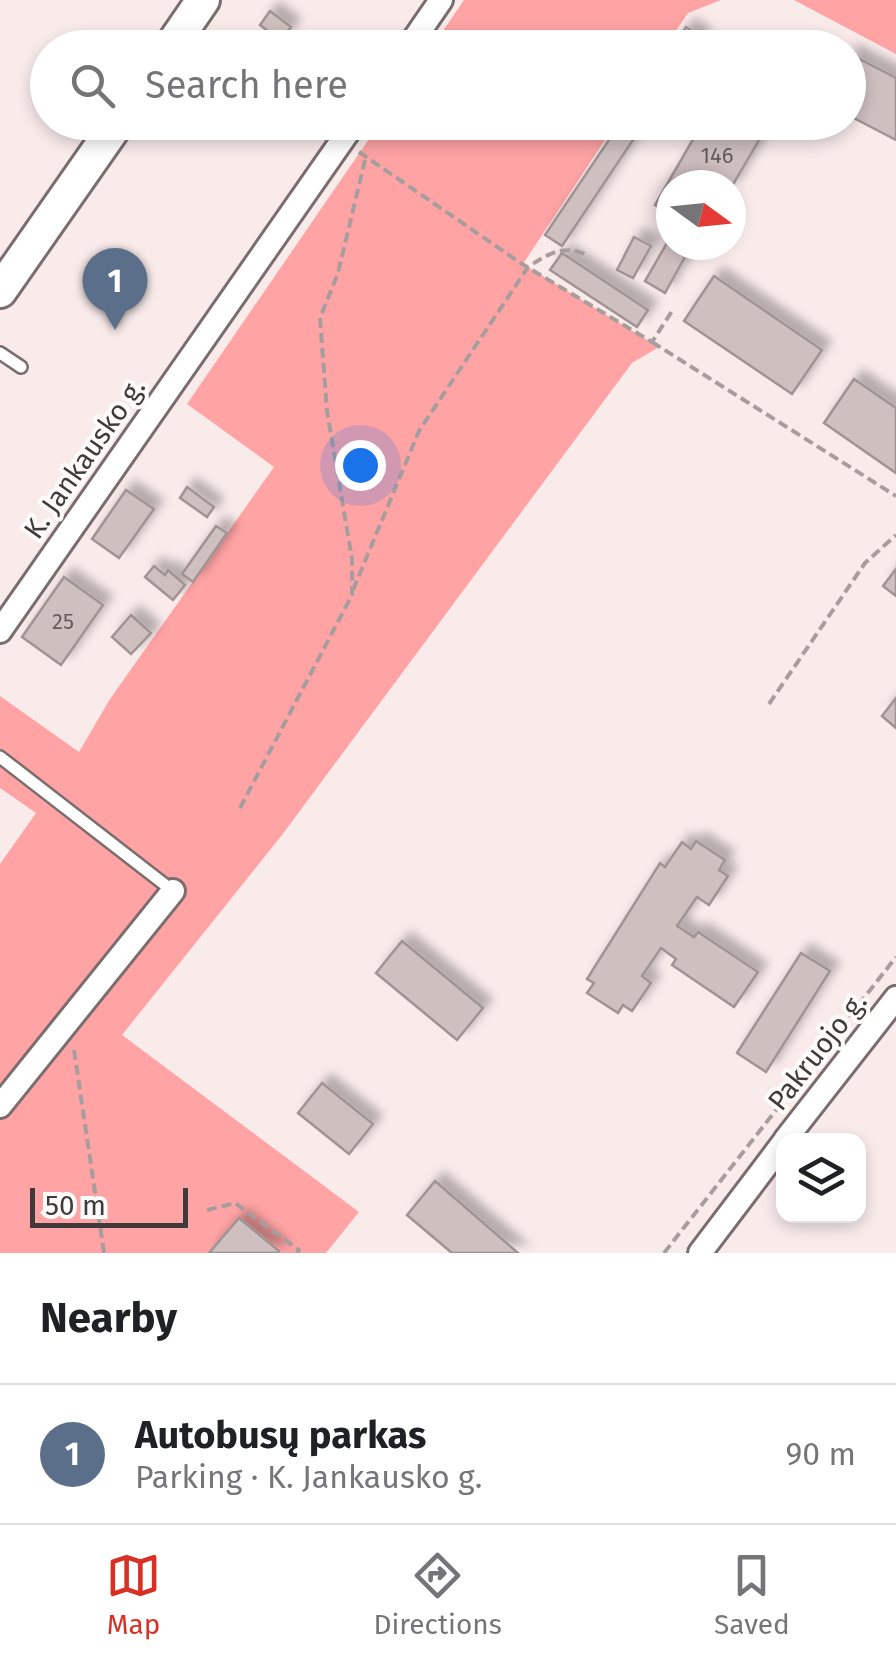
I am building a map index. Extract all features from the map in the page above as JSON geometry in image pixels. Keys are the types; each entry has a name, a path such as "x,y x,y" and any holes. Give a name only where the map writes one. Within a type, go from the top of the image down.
{"main road":[{"path":"180,30 196,3"},
{"path":"0,292 106,140"}],"street":[{"path":"420,30 441,0"},
{"name":"K. Jankausko g.","path":"0,632 343,140"},
{"path":"0,1106 173,891"},
{"name":"Pakruojo g.","path":"790,1133 896,998"},
{"name":"Pakruojo g.","path":"700,1253 776,1152"}],"lane":[{"path":"0,353 21,367"},
{"path":"0,757 173,891"}],"path":[{"path":"355,140 366,156 528,267 896,496"},
{"path":"352,594 352,559 327,411 320,318 338,274 366,156"},
{"path":"240,808 352,594 419,431 528,267 553,251 574,249 587,255"},
{"path":"652,342 674,308"},
{"path":"768,704 865,563 896,535"},
{"path":"664,1253 896,957"},
{"path":"69,1020 104,1253"},
{"path":"206,1210 235,1203 300,1250 297,1253"}],"shaded area":[{"path":"464,0 721,0 688,13 676,30 444,30"},
{"path":"794,0 896,0 896,54 866,38 866,30 851,30"},
{"path":"368,140 605,140 523,264 659,347 632,363 282,835 122,1035 359,1212 326,1253 0,1253 0,864 36,813 0,788 0,696 79,752 110,699 274,467 187,404"}],"building":[{"path":"270,11 291,27 267,30 260,25"},
{"path":"866,62 896,78 896,140 866,124"},
{"path":"609,140 633,140 562,246 545,235"},
{"path":"693,140 759,140 742,170 675,170"},
{"path":"634,237 651,246 633,278 617,270"},
{"path":"562,253 648,310 637,327 550,270"},
{"path":"657,260 683,260 665,293 645,281"},
{"path":"714,276 822,350 792,394 684,321"},
{"path":"854,379 896,408 896,473 824,423"},
{"path":"187,487 214,507 207,517 180,498"},
{"path":"126,490 154,509 119,558 92,539"},
{"path":"216,526 227,533 193,582 182,574"},
{"path":"154,566 165,575 168,570 185,585 173,600 145,577"},
{"path":"896,569 896,596 883,586"},
{"path":"64,577 103,605 61,665 22,637"},
{"path":"131,615 151,633 131,654 112,637"},
{"path":"896,698 896,728 882,716"},
{"path":"696,841 725,860 719,870 728,876 709,905 697,897 677,926 694,937 698,932 758,972 734,1007 672,965 676,959 661,948 642,976 651,983 632,1011 623,1005 618,1013 587,993 594,983 587,979 660,863 665,867 682,842 691,849"},
{"path":"402,941 483,1008 457,1040 376,973"},
{"path":"801,953 830,971 766,1072 737,1053"},
{"path":"322,1083 373,1124 349,1154 298,1113"},
{"path":"435,1181 518,1253 452,1253 407,1215"},
{"path":"239,1218 279,1251 209,1253"}],"place":[{"name":"Autobusų parkas","path":"115,330"}]}
